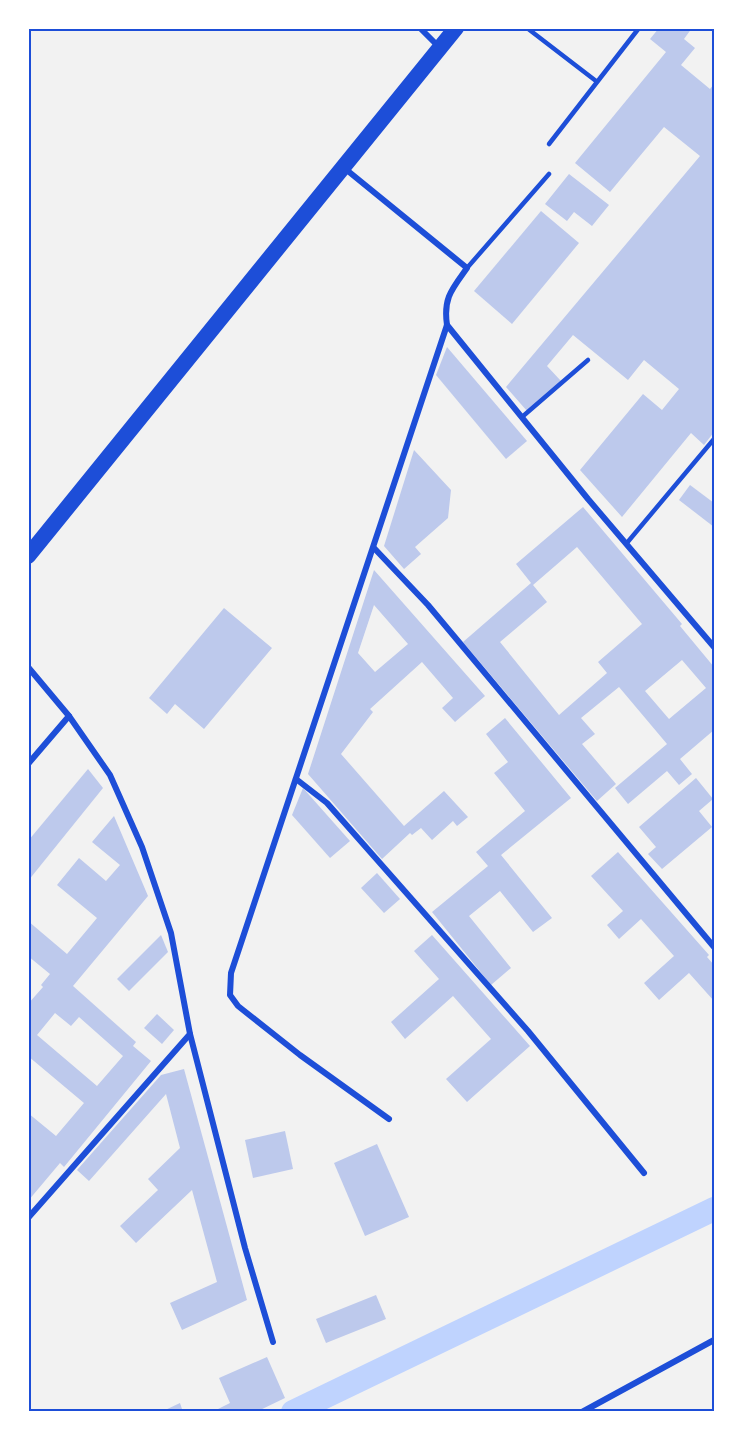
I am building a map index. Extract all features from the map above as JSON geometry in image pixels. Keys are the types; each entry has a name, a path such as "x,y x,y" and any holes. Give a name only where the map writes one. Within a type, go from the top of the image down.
{"highway":[{"path":"28,556 456,28"}],"street":[{"path":"420,28 441,48"},
{"path":"342,167 467,268 446,300 444,310 447,325 626,544 714,647"},
{"path":"389,1119 300,1055 238,1006 230,995 231,973 447,325"},
{"path":"374,548 428,605 714,947"},
{"path":"28,667 69,716 110,775 142,847 171,933 190,1034 245,1248 273,1342"},
{"path":"28,764 69,716"},
{"path":"296,779 327,803 528,1031 644,1173"},
{"path":"28,1218 190,1034"},
{"path":"582,1412 714,1340"}],"lane":[{"path":"527,28 596,81"},
{"path":"549,144 639,28"},
{"path":"467,268 549,174"},
{"path":"522,417 588,360"},
{"path":"626,544 714,440"}],"building":[{"path":"659,28 692,28 684,39 695,48 681,65 710,89 714,84 714,432 704,445 691,433 622,517 580,470 643,394 662,410 679,389 644,360 628,380 573,335 547,366 561,381 527,411 506,387 700,156 664,127 610,192 575,163 666,52 650,39"},
{"path":"569,174 609,205 592,226 574,212 567,221 545,204"},
{"path":"541,211 579,243 512,324 474,291"},
{"path":"447,347 527,441 506,459 436,375"},
{"path":"414,450 451,490 448,518 415,547 421,554 404,569 384,546"},
{"path":"690,485 714,503 714,527 679,500"},
{"path":"583,507 682,624 680,626 714,667 714,730 680,759 692,774 679,785 667,771 628,804 615,788 667,744 619,687 581,718 595,734 582,744 616,784 597,801 463,642 531,583 516,564","holes":["577,547 642,624 598,662 607,673 559,715 500,642 547,602 533,585","682,660 706,688 669,719 645,691"]},
{"path":"374,570 485,696 455,722 442,708 453,698 422,662 370,709 373,712 341,754 404,826 444,791 468,817 457,826 453,821 432,840 421,828 412,835 410,833 382,859 308,774","holes":["374,605 408,644 375,672 358,653"]},
{"path":"224,608 272,648 204,729 175,704 167,714 149,698"},
{"path":"505,718 571,798 501,855 552,918 533,932 500,891 469,916 511,968 491,985 432,912 488,866 476,852 525,811 494,773 508,762 486,734"},
{"path":"88,769 103,788 28,881 28,841"},
{"path":"696,778 713,799 699,811 712,827 662,869 648,854 656,847 639,827"},
{"path":"303,788 350,841 330,858 292,815"},
{"path":"114,816 148,896 73,986 136,1042 133,1046 151,1061 64,1167 60,1163 28,1201 28,1113 56,1136 84,1103 28,1056 28,1004 43,987 41,985 50,974 28,956 28,921 67,954 97,918 57,885 79,858 106,881 120,865 92,842","holes":["55,1013 71,1026 79,1017 123,1056 97,1086 37,1035"]},
{"path":"618,852 709,955 707,957 714,965 714,1001 689,973 659,1000 644,983 674,956 641,919 619,939 607,925 623,911 591,876"},
{"path":"377,873 400,899 384,913 361,888"},
{"path":"161,935 168,952 129,991 117,979"},
{"path":"432,935 530,1046 467,1102 446,1079 491,1039 453,996 405,1039 391,1022 439,979 414,951"},
{"path":"157,1014 174,1030 162,1044 144,1028"},
{"path":"184,1069 247,1300 182,1330 170,1303 217,1282 192,1190 136,1243 120,1226 158,1190 148,1179 180,1148 166,1094 89,1181 77,1170 161,1075"},
{"path":"285,1131 293,1169 253,1178 245,1140"},
{"path":"377,1144 409,1217 365,1236 334,1163"},
{"path":"376,1295 386,1319 326,1343 316,1319"},
{"path":"267,1357 285,1398 256,1412 212,1412 230,1403 219,1378"},
{"path":"180,1403 183,1412 161,1412"}],"waterway":[{"path":"293,1412 714,1209"}]}
